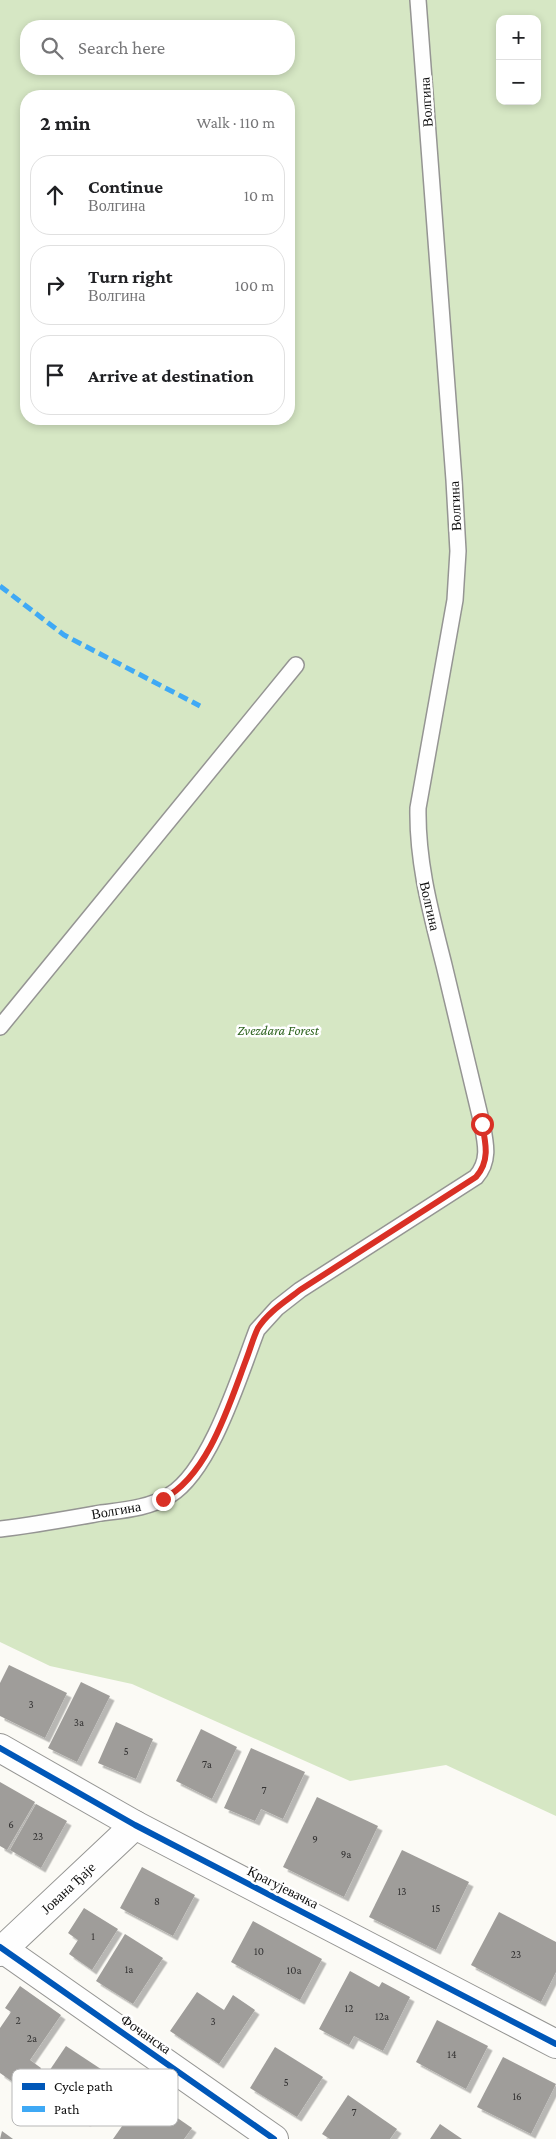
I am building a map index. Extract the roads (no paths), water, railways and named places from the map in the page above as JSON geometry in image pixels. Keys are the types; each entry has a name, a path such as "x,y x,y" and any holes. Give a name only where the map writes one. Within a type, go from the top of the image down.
{"street":[{"name":"Крагујевачка","path":"0,1748 135,1825 556,2044"},
{"name":"Јована Ђаје","path":"1,1949 135,1825"},
{"name":"Фочанска","path":"1,1949 173,2069"},
{"name":"Фочанска","path":"178,2072 274,2139"}],"lane":[{"name":"Волгина","path":"0,1529 131,1508 153,1503 172,1495 197,1468 214,1440 257,1330 265,1319 300,1290 476,1177 483,1169 486,1159 482,1124 431,914 419,857 417,837 418,808 454,609 458,551 418,0"},
{"path":"0,1027 296,665"}],"park label":[{"name":"Zvezdara Forest","path":"278,1030"}]}
